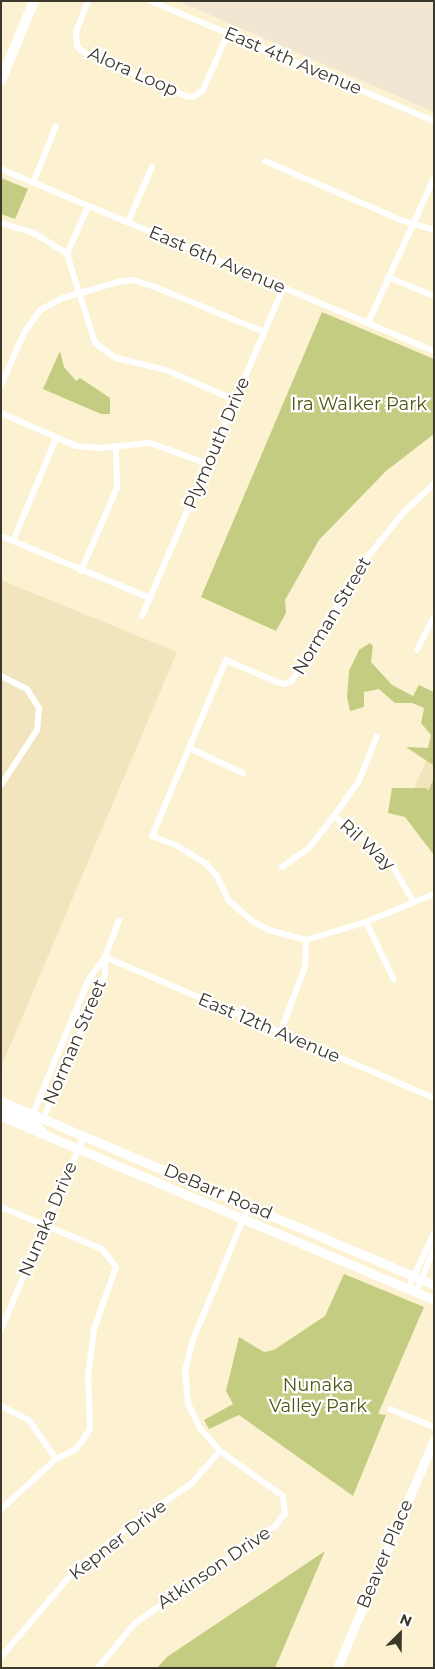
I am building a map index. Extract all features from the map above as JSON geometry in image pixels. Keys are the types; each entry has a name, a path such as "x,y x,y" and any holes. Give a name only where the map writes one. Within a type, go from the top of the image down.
{"main road":[{"path":"1,80 34,1"},
{"name":"DeBarr Road","path":"1,1101 38,1119 84,1136 249,1205 434,1285"},
{"name":"DeBarr Road","path":"1,1116 434,1300"},
{"name":"Beaver Place","path":"337,1668 434,1440"}],"street":[{"name":"Alora Loop","path":"88,1 74,37 83,52 186,96 193,97 203,90 228,33"},
{"name":"East 4th Avenue","path":"151,1 434,121"},
{"path":"33,183 56,126"},
{"path":"265,161 402,220 413,221 434,230"},
{"path":"128,222 152,167"},
{"name":"East 6th Avenue","path":"1,169 434,351"},
{"path":"368,323 434,178"},
{"path":"67,254 88,206"},
{"path":"1,223 34,233 67,254 88,328 100,350 116,358 166,370 235,400"},
{"path":"388,277 434,296"},
{"path":"1,385 32,319 49,304 79,293 133,280 264,332"},
{"name":"Plymouth Drive","path":"142,616 283,288"},
{"path":"1,413 56,438 85,447 150,443 208,464"},
{"path":"13,541 56,438"},
{"path":"81,571 116,488 116,446"},
{"name":"Norman Street","path":"191,749 226,660 272,680 292,681 364,561 404,512 434,484"},
{"path":"1,536 81,571 150,598"},
{"path":"416,650 434,617"},
{"path":"1,676 27,689 39,708 36,730 1,786"},
{"path":"282,867 308,848 334,816 359,781 377,736"},
{"path":"243,773 191,749 152,836 176,845 206,864 217,876 228,900 252,921 268,930 306,940 366,922 413,901 434,894"},
{"name":"Ril Way","path":"334,816 390,862 413,901"},
{"name":"Norman Street","path":"38,1119 89,979 105,957 119,921"},
{"path":"366,922 394,980"},
{"path":"280,1033 306,967 306,940"},
{"name":"Norman Street","path":"38,1119 105,975 105,957"},
{"name":"East 12th Avenue","path":"105,957 434,1098"},
{"name":"Norman Street","path":"1,1109 38,1119 52,1138"},
{"name":"Nunaka Drive","path":"1,1329 44,1224 84,1136"},
{"name":"Atkinson Drive","path":"98,1668 135,1623 282,1520 286,1503 283,1496 220,1451 200,1428 188,1404 185,1371 192,1342 249,1205"},
{"path":"1,1207 44,1224 110,1255 116,1267 94,1329 88,1376 90,1429 76,1449 56,1459 1,1509"},
{"path":"412,1290 434,1233"},
{"path":"417,1278 434,1249"},
{"path":"1,1406 29,1420 56,1459"},
{"path":"390,1408 434,1427"},
{"name":"Kepner Drive","path":"1,1657 76,1569 138,1520 191,1484 220,1451"}],"shaded area":[{"path":"178,1 434,1 434,112 372,85"},
{"path":"1,580 177,652 1,1067"},
{"path":"434,742 434,825 404,812"}],"green space":[{"path":"1,178 28,189 15,219 1,214"},
{"name":"Ira Walker Park","path":"322,312 434,359 434,434 386,471 319,540 285,600 286,613 276,631 201,597"},
{"path":"60,351 64,367 76,381 80,378 110,398 110,414 101,414 43,389"},
{"path":"370,643 373,646 371,662 392,685 413,696 419,685 434,692 433,765 406,747 428,748 431,735 421,723 424,708 412,703 395,703 379,689 364,692 364,707 350,711 347,697 349,671 359,650"},
{"path":"434,778 434,855 405,817 388,813 392,788 426,788 428,791"},
{"name":"Nunaka Valley Park","path":"344,1274 424,1307 378,1414 386,1415 353,1496 239,1415 209,1429 204,1420 233,1404 226,1391 239,1337 264,1352 274,1350 325,1316"},
{"path":"325,1551 275,1668 157,1668 167,1657"}]}
